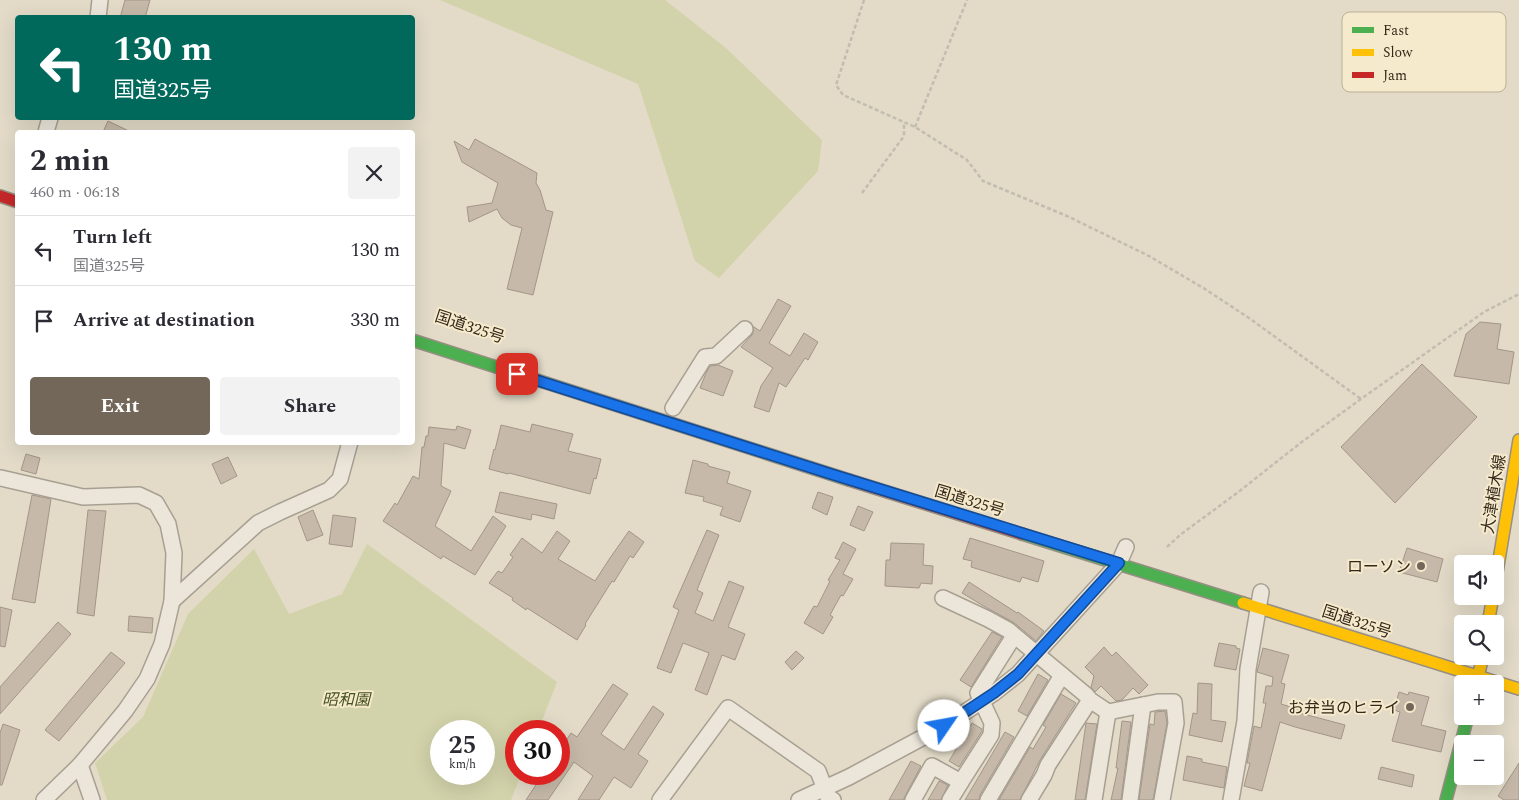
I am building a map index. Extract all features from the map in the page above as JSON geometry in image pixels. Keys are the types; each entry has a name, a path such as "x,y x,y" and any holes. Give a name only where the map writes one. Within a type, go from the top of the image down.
{"main road":[{"path":"0,196 15,201"},
{"name":"国道325号","path":"415,341 831,474 1258,607 1462,675"},
{"name":"大津植木線","path":"1500,555 1519,440"},
{"name":"国道325号","path":"1504,686 1519,689"},
{"path":"1446,800 1466,725"}],"street":[{"path":"98,15 100,0"},
{"path":"673,407 705,356 716,356 746,329"},
{"path":"172,601 258,523 329,490 340,479 349,445"},
{"path":"1,478 83,497 139,495 156,503 168,524 174,553 172,601 162,644 147,679 125,711 80,765 44,800"},
{"path":"799,800 829,794 848,777 944,726 1018,674 1119,563 1126,547"},
{"path":"1231,800 1245,721 1248,669 1261,592"},
{"path":"943,598 988,619 1014,636 1090,700 1108,712 1158,702 1174,702 1176,723 1162,800"},
{"path":"950,800 991,735 992,723 978,693 1014,636"},
{"path":"988,800 1062,675"},
{"path":"1029,800 1048,765 1090,700"},
{"path":"1130,800 1143,705"},
{"path":"660,800 728,708 818,771 829,794"},
{"path":"1094,800 1108,712"},
{"path":"80,765 92,800"},
{"path":"912,800 932,766 961,782"}],"path":[{"path":"864,0 836,85 843,95 915,127 967,160 983,181 1066,216 1149,256 1205,288 1361,400"},
{"path":"915,127 967,0"},
{"path":"862,193 904,136 904,122"},
{"path":"1167,547 1180,535 1361,400 1484,312 1519,294"}],"green space":[{"path":"440,0 665,0 726,48 822,140 818,171 719,278 695,261 638,84"},
{"name":"昭和園","path":"367,544 557,682 542,720 505,720 505,785 517,785 511,800 107,800 95,763 143,717 188,614 254,549 289,614 342,594"}],"building":[{"path":"125,0 150,0 146,15 121,15"},
{"path":"108,121 127,130 104,130"},
{"path":"475,139 537,173 536,183 546,210 553,212 533,295 507,289 522,228 511,225 502,218 497,209 469,222 467,207 492,203 498,183 462,162 454,141 469,150"},
{"path":"778,299 791,306 769,343 790,356 804,333 818,342 808,360 805,358 786,387 779,383 769,412 754,407 761,386 773,368 741,347 752,335 754,327 760,331"},
{"path":"1480,322 1501,324 1497,349 1514,352 1509,384 1454,376 1466,334"},
{"path":"1422,364 1477,417 1395,503 1341,447"},
{"path":"718,365 733,371 723,396 700,388 710,366"},
{"path":"532,424 573,434 568,451 601,459 590,494 489,469 501,425 530,432"},
{"path":"457,426 471,430 465,449 444,443 441,486 451,491 435,526 471,551 493,516 506,526 475,575 443,556 441,559 383,521 395,503 397,505 413,476 419,479 422,447 424,447 426,436 428,436 429,427 456,430"},
{"path":"26,454 40,458 36,474 21,470"},
{"path":"228,457 237,476 221,484 212,464"},
{"path":"693,460 730,472 727,483 751,491 740,522 720,515 723,507 703,501 704,497 685,493"},
{"path":"500,492 557,504 554,519 532,514 531,520 495,512"},
{"path":"818,492 833,497 827,515 812,508"},
{"path":"32,495 51,499 35,603 12,599"},
{"path":"858,506 873,512 864,531 850,525"},
{"path":"88,510 106,511 94,616 77,613"},
{"path":"313,510 323,535 307,541 298,517"},
{"path":"333,515 356,518 352,547 329,544"},
{"path":"707,530 719,535 697,590 703,593 695,613 713,621 729,581 744,587 728,627 745,634 735,660 722,655 707,695 695,690 709,653 683,643 671,673 657,668 679,610 673,607"},
{"path":"557,531 570,541 558,559 595,581 629,531 644,542 633,558 630,556 614,582 612,581 577,640 527,608 526,610 512,600 513,598 489,583 498,571 502,573 513,557 510,555 522,538 542,553"},
{"path":"970,538 1044,561 1038,582 1022,577 1020,582 971,567 972,561 963,559"},
{"path":"843,542 856,549 843,574 853,579 830,615 833,617 823,634 804,623 814,606 817,607 830,581 828,580 840,560 835,558"},
{"path":"891,543 924,544 923,565 933,566 932,584 921,583 919,588 885,586 886,560 890,560"},
{"name":"ローソン","path":"1407,548 1443,559 1437,582 1399,572"},
{"path":"969,582 1018,612 1044,631 1036,641 1013,622 962,593"},
{"path":"0,607 12,610 5,647 0,646"},
{"path":"129,616 153,618 152,633 128,631"},
{"path":"58,622 71,634 0,714 0,687"},
{"path":"992,632 1002,637 971,687 960,680"},
{"path":"1219,643 1236,646 1236,648 1240,649 1236,670 1214,666"},
{"path":"1104,647 1112,656 1116,652 1148,685 1139,694 1133,688 1122,700 1116,701 1101,686 1095,692 1091,687 1094,676 1085,667"},
{"path":"1263,648 1289,655 1281,683 1285,684 1281,704 1301,710 1300,713 1345,725 1341,739 1280,722 1262,791 1244,786 1250,763 1247,763 1254,726 1261,728 1266,703 1263,703 1266,686 1272,686 1273,677 1257,672"},
{"path":"796,651 804,658 792,670 785,662"},
{"path":"111,652 125,663 59,741 45,730"},
{"path":"1038,674 1048,680 1027,716 1018,711"},
{"path":"1198,683 1212,684 1211,720 1226,722 1222,742 1189,735 1193,713 1197,714"},
{"path":"613,684 628,694 601,734 624,750 653,706 664,714 638,754 648,761 631,788 614,777 599,800 578,800 593,776 574,762 570,768 570,734 571,733 577,737"},
{"path":"1399,692 1408,695 1409,692 1429,697 1421,725 1446,731 1441,752 1392,741 1400,712 1394,710"},
{"path":"1061,694 1076,703 1040,760 1020,800 999,800 1030,747 1033,749 1046,727 1043,725"},
{"path":"1165,711 1167,723 1153,800 1139,800 1150,724 1154,725 1155,712"},
{"path":"1122,721 1131,722 1121,800 1111,800 1118,768 1116,768"},
{"path":"972,723 982,729 982,731 959,767 949,761"},
{"path":"1086,723 1097,724 1085,800 1075,800"},
{"path":"3,724 20,730 2,785 0,785 0,733"},
{"path":"1005,732 1014,737 980,795 979,800 965,800"},
{"path":"1187,756 1202,759 1202,762 1227,767 1224,788 1183,780"},
{"path":"911,761 921,766 903,800 889,800"},
{"path":"1519,763 1519,800 1504,800 1498,796"},
{"path":"1381,767 1414,775 1412,787 1378,779"},
{"path":"939,781 948,785 941,800 928,800"},
{"path":"536,785 558,785 548,800 526,800"}],"traffic: fast":[{"path":"415,341 849,480"},
{"path":"1022,534 1243,603"},
{"path":"1446,800 1466,725"}],"traffic: slow":[{"path":"1500,555 1519,440"},
{"path":"1243,603 1519,689"},
{"path":"1490,615 1491,605"},
{"path":"1478,675 1481,665"}],"traffic: jam":[{"path":"0,196 15,201"},
{"path":"849,480 1022,534"}],"place":[{"name":"ローソン","path":"1421,566"},
{"name":"お弁当のヒライ","path":"1410,707"}],"route":[{"path":"517,374 1119,563 1018,674 994,693 944,726"}]}
